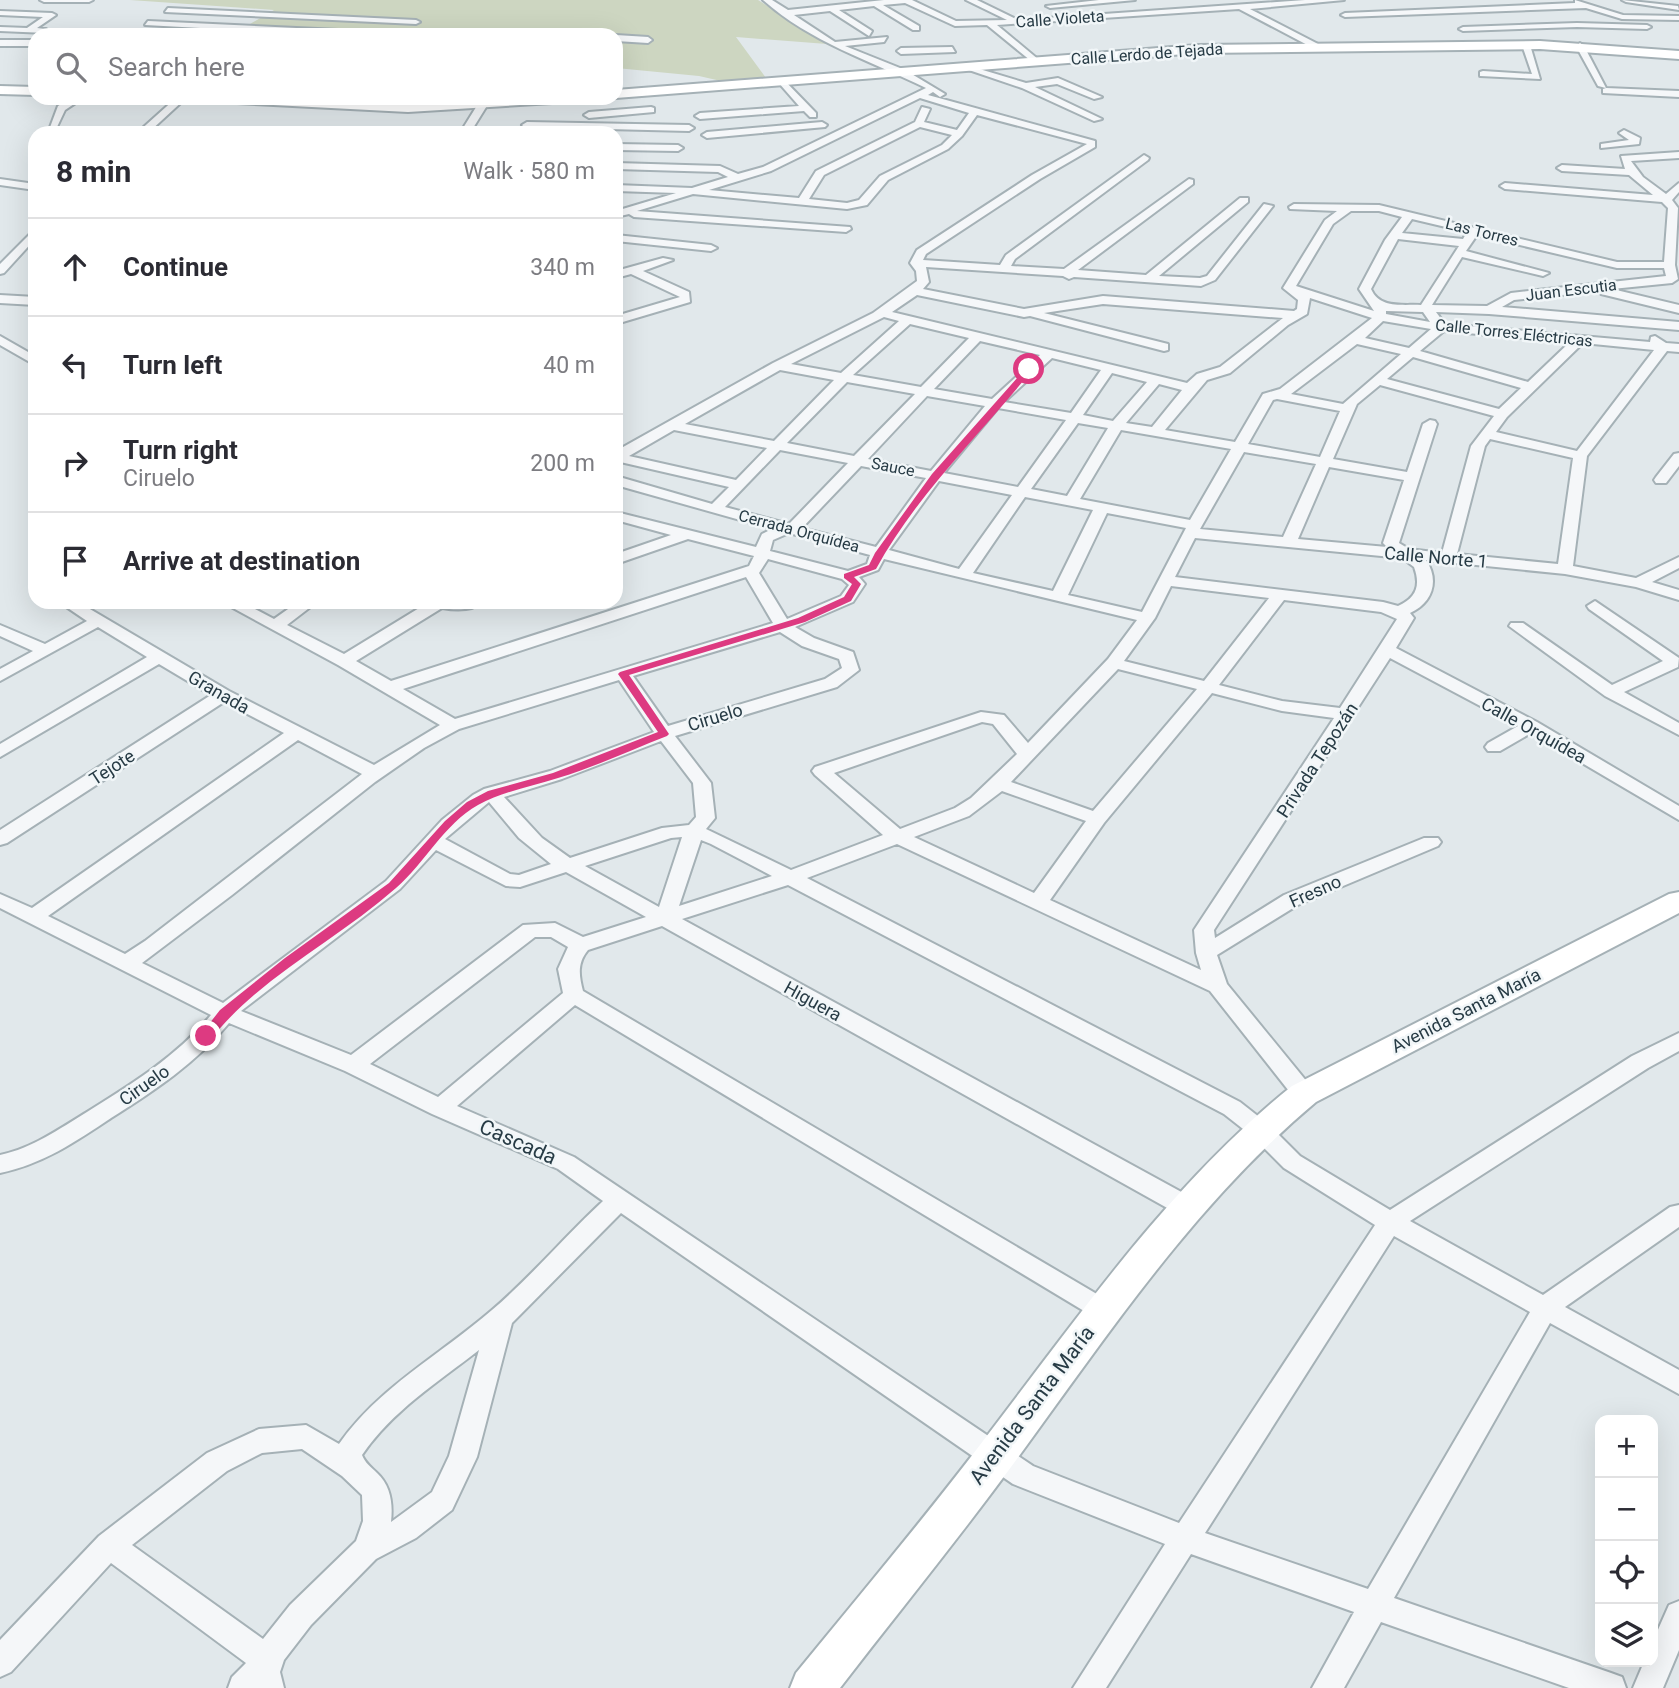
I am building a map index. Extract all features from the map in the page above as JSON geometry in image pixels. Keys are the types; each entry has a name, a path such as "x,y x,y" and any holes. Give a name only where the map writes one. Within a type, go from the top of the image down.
{"main road":[{"name":"Calle Lerdo de Tejada","path":"623,93 1198,49 1533,45 1580,46 1679,55"},
{"path":"0,90 28,91"},
{"path":"351,105 408,108 440,105"},
{"name":"Avenida Santa María","path":"829,1683 1103,1310 1187,1207 1260,1130 1304,1094 1679,901"}],"street":[{"path":"44,0 89,1"},
{"path":"767,0 834,44 935,88 943,97 925,109 876,115"},
{"path":"786,13 906,0"},
{"name":"Calle Violeta","path":"906,0 955,24 1071,19 1340,0"},
{"path":"970,0 1018,22"},
{"path":"1038,0 1071,19"},
{"path":"1050,6 1131,0"},
{"path":"1176,0 1199,10"},
{"path":"1232,0 1315,46"},
{"path":"1572,0 1622,17 1679,18"},
{"path":"1626,0 1679,9"},
{"path":"876,4 916,28"},
{"path":"1345,15 1589,5"},
{"path":"831,8 869,33"},
{"path":"169,10 416,22"},
{"path":"0,13 52,15 32,28"},
{"path":"148,23 244,28 268,14"},
{"path":"1463,29 1647,27 1637,18"},
{"path":"989,23 1036,62"},
{"path":"1483,74 1537,77 1533,45 1511,27"},
{"path":"0,29 28,29"},
{"path":"935,37 972,67 1025,86 1097,119"},
{"path":"623,38 648,40"},
{"path":"834,44 884,39"},
{"path":"0,43 28,43"},
{"path":"1580,46 1604,88 1679,94"},
{"path":"901,51 952,50"},
{"path":"1025,86 1058,81 1097,97"},
{"path":"783,82 832,136"},
{"path":"623,212 767,169 935,88"},
{"path":"916,263 921,252 1036,177 1092,145 1090,141 919,96"},
{"path":"53,126 61,108 66,105"},
{"path":"150,126 173,105"},
{"path":"469,126 480,105"},
{"path":"700,116 806,108"},
{"path":"919,124 925,109"},
{"path":"581,126 592,111 652,110"},
{"path":"623,188 668,189 847,206 863,203 884,178 945,147 959,134 975,111"},
{"path":"802,202 820,173 919,124 959,134"},
{"path":"527,125 537,126"},
{"path":"707,135 822,125"},
{"path":"623,129 689,128"},
{"path":"1623,133 1637,140 1636,142 1602,144 1625,158 1679,155"},
{"path":"623,147 678,148"},
{"path":"1005,267 1010,257 1144,158"},
{"path":"1625,158 1629,172"},
{"path":"623,166 720,169 739,178"},
{"path":"1562,168 1629,172 1672,204"},
{"path":"0,182 28,186"},
{"path":"1067,273 1189,182"},
{"path":"1505,186 1672,204"},
{"path":"1672,204 1679,186"},
{"path":"1148,279 1244,200"},
{"name":"Juan Escutia","path":"1489,310 1511,298 1676,280 1669,265 1672,204"},
{"path":"916,263 1194,282 1211,278 1268,205"},
{"name":"Las Torres","path":"1294,207 1379,208 1617,265 1669,265"},
{"path":"1155,433 1190,388 1202,377 1225,370 1300,313 1304,299 1289,288 1329,222 1349,207"},
{"path":"623,214 846,229"},
{"path":"1103,1310 574,995 568,978 568,967 572,956 581,945 791,877 962,812 999,784 1114,663 1147,618 1192,529 1268,397 1285,392 1355,340 1380,312 1365,289 1393,237 1409,215"},
{"path":"1288,544 1351,402 1441,327 1425,307 1459,246 1474,230"},
{"path":"1393,237 1428,244 1459,246 1543,273"},
{"path":"623,238 711,248"},
{"path":"0,271 28,240"},
{"path":"623,273 667,260"},
{"path":"623,453 778,366 881,313 916,291 923,282 922,270 916,263"},
{"path":"623,318 686,299 685,295 632,270"},
{"path":"1067,273 1103,300"},
{"name":"Calle Torres Eléctricas","path":"1289,288 1350,308 1380,312 1441,327 1679,348"},
{"path":"1590,288 1679,309"},
{"path":"916,291 1032,314 1164,347"},
{"path":"0,299 28,301"},
{"name":"Calle Torres Eléctricas","path":"1032,314 1103,300 1300,313 1350,308"},
{"name":"Calle Torres Eléctricas","path":"1380,312 1425,307 1489,310 1678,326"},
{"path":"1489,310 1509,334"},
{"path":"881,313 1190,388"},
{"path":"715,509 844,377 908,319"},
{"path":"1565,569 1580,456 1663,347 1652,337 1657,331 1678,326"},
{"path":"391,687 750,571 758,565 762,543 769,535 793,528 922,390 977,337"},
{"path":"0,340 28,357"},
{"path":"1355,340 1411,352 1530,387"},
{"path":"1448,558 1478,446 1502,414 1579,340"},
{"path":"0,355 28,347"},
{"path":"848,576 873,567 879,553 935,475 996,404 1029,369 1048,355"},
{"path":"778,366 1239,449 1412,477"},
{"path":"963,575 1108,370"},
{"path":"1377,380 1502,414"},
{"path":"1071,501 1117,425 1155,381"},
{"path":"1274,394 1348,409"},
{"path":"1168,581 1400,612 1416,604 1426,584 1420,563 1391,543 1430,425"},
{"name":"Sauce","path":"674,426 1102,507 1192,529"},
{"path":"1487,434 1580,456"},
{"path":"1661,480 1679,457"},
{"path":"623,459 740,485"},
{"name":"Cerrada Orquídea","path":"623,482 963,575 1147,618"},
{"path":"1059,596 1102,507"},
{"path":"127,964 177,930 415,744 453,725 824,611 847,599 857,584 848,576 623,518"},
{"name":"Calle Norte 1","path":"1192,529 1288,544 1565,569 1638,583 1679,595"},
{"path":"623,557 685,535"},
{"path":"1638,583 1679,562"},
{"path":"750,571 782,626"},
{"path":"1037,903 1097,819 1209,686 1280,594"},
{"path":"1595,606 1672,660 1672,663 1611,692"},
{"name":"Granada","path":"77,609 223,695 375,774"},
{"path":"244,609 391,687 453,725"},
{"path":"276,625 299,609"},
{"path":"344,661 427,609"},
{"name":"Privada Tepozán","path":"1304,1094 1217,986 1206,953 1204,930 1348,714 1406,618 1400,612"},
{"path":"0,676 96,622"},
{"name":"Ciruelo","path":"0,1164 46,1149 146,1086 187,1054 225,1013 289,961 393,885 471,804 491,793 556,775 664,734 831,683 852,670 848,656 808,642 782,626"},
{"path":"1517,626 1611,692 1679,730"},
{"path":"0,630 45,650"},
{"name":"Calle Orquídea","path":"1387,650 1531,726 1679,814"},
{"path":"0,752 158,657"},
{"path":"1114,663 1282,706 1348,714"},
{"path":"623,674 702,783 706,818 694,831 665,919"},
{"name":"Tejote","path":"0,839 223,695"},
{"path":"1027,754 998,719 981,717 821,771 896,836 1217,986"},
{"path":"1494,747 1531,726"},
{"path":"33,917 295,734"},
{"path":"999,784 1097,819"},
{"name":"Higuera","path":"491,793 527,838 544,852 620,891 665,919 1187,1207"},
{"path":"434,841 506,880 520,881 669,832 694,831 791,877 1232,1108 1260,1130 1292,1162 1390,1222 1679,1383"},
{"name":"Fresno","path":"1206,953 1291,900 1430,842"},
{"name":"Cascada","path":"0,900 225,1013 353,1065 440,1108 566,1163 621,1198 1023,1475 1185,1539 1611,1688"},
{"path":"353,1065 530,930 555,930 581,945"},
{"path":"440,1108 574,995"},
{"path":"1088,1688 1390,1222 1640,1062 1679,1041"},
{"path":"352,1467 348,1453 358,1437 379,1415 501,1318 621,1198"},
{"path":"1327,1688 1546,1307 1679,1214"},
{"path":"243,1688 269,1674 277,1643 298,1617 366,1550 406,1529 442,1500 463,1457 501,1318"},
{"path":"0,1662 109,1545 218,1462 259,1441 306,1437 352,1467 374,1489 378,1505 378,1523 366,1550"},
{"path":"109,1545 269,1674"},
{"path":"1648,1688 1679,1615"}],"green space":[{"path":"130,0 758,0 827,44 736,37 766,78 721,81 699,76 623,69 623,28 243,28 274,10"}],"route":[{"path":"206,1036 225,1013 289,961 393,885 471,804 491,793 556,775 664,734 623,674 801,620 847,599 857,584 848,576 873,567 879,553 935,475 1029,369"}]}
